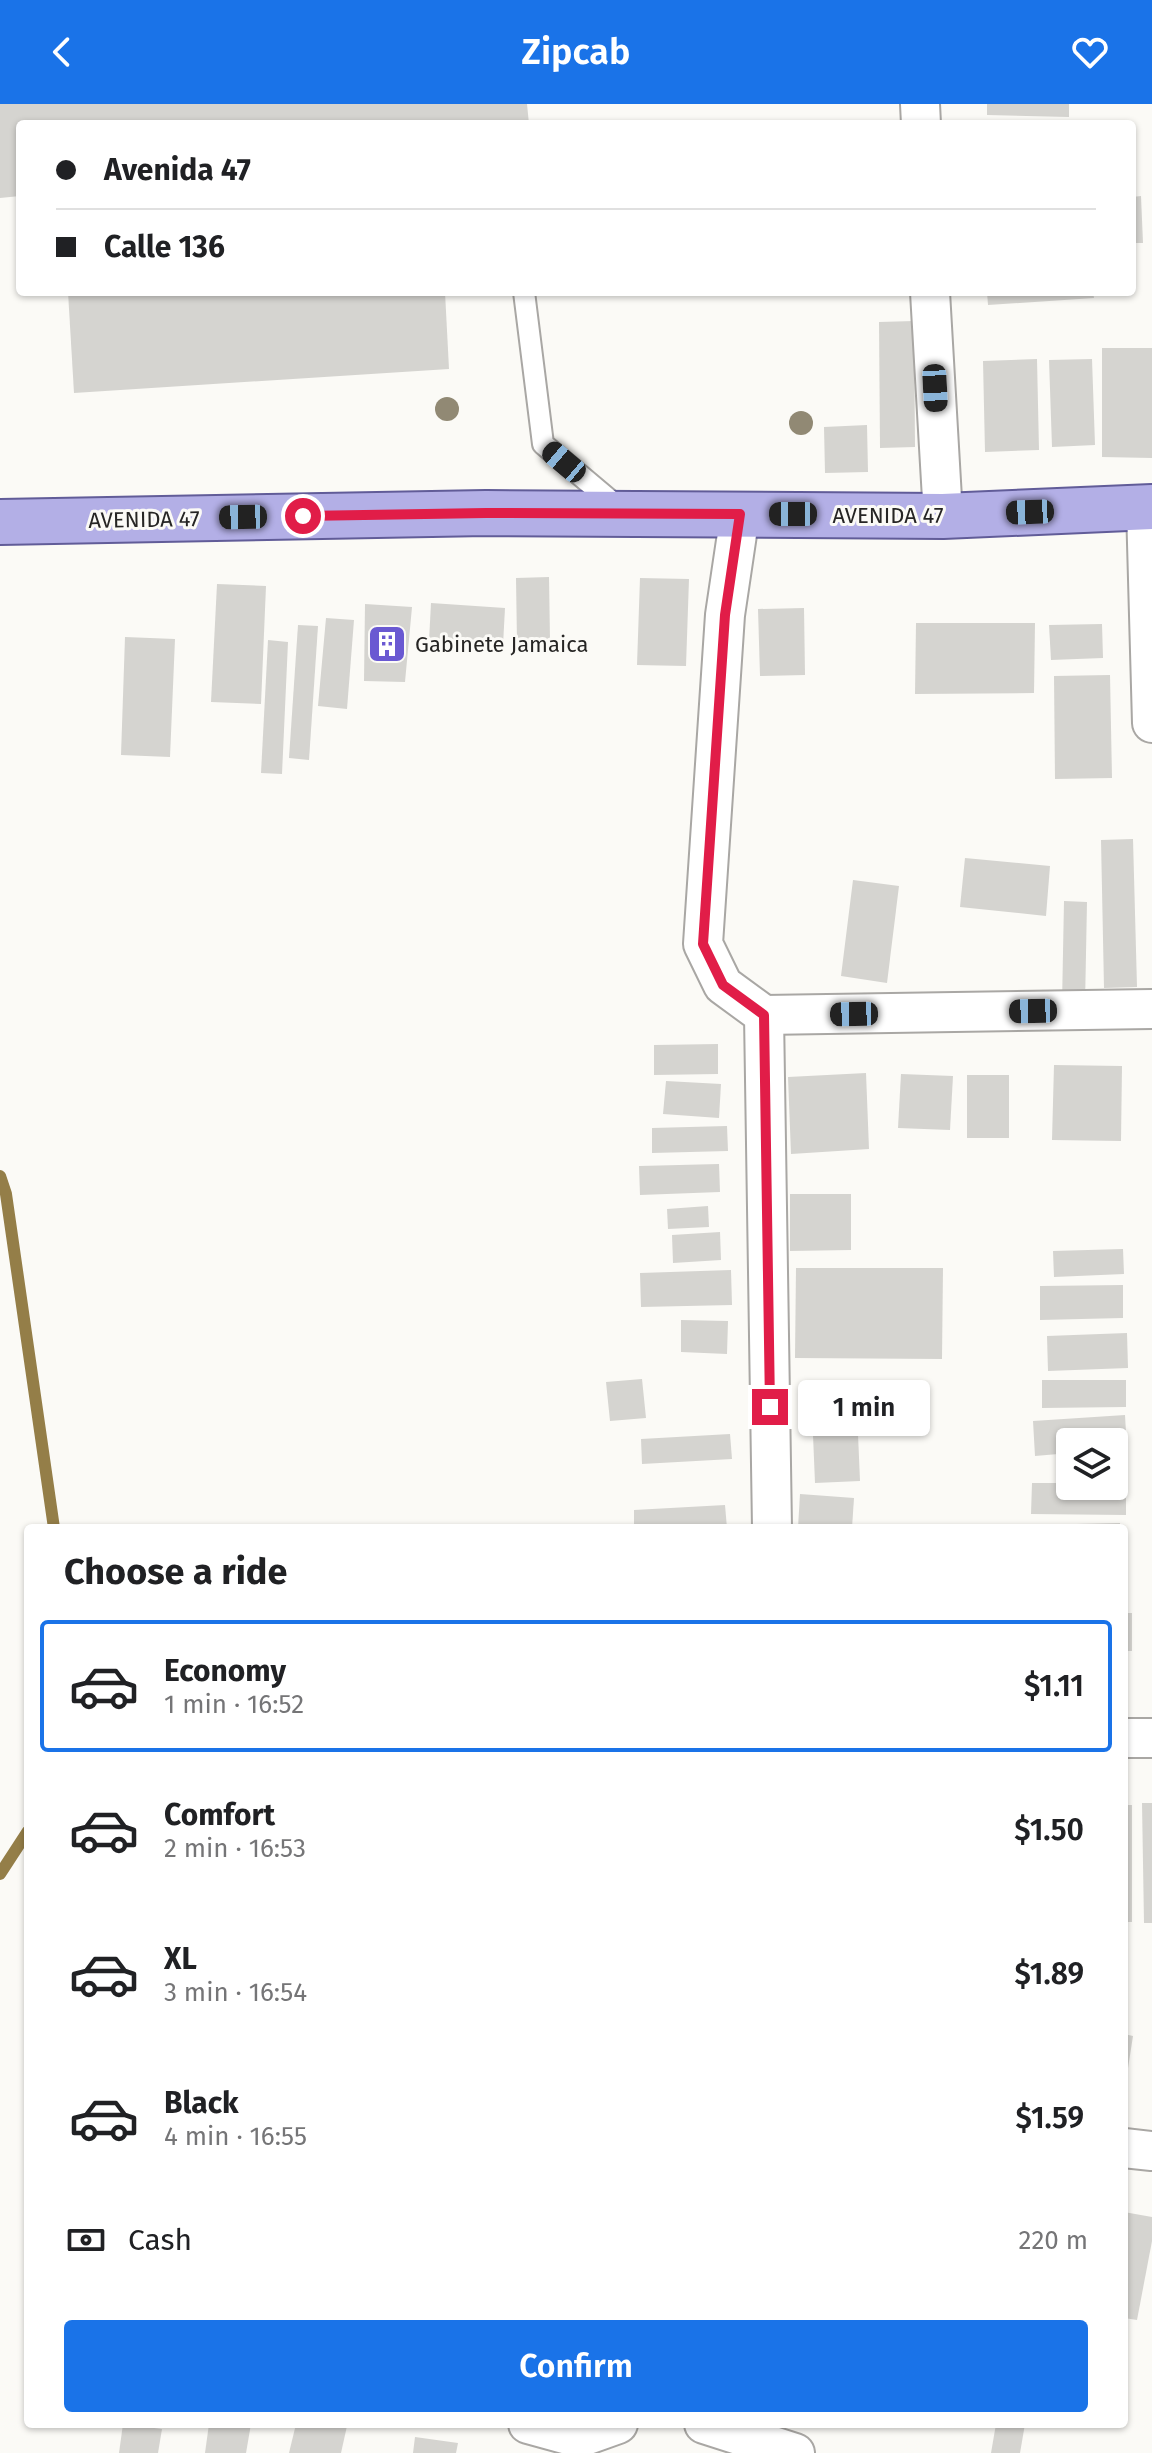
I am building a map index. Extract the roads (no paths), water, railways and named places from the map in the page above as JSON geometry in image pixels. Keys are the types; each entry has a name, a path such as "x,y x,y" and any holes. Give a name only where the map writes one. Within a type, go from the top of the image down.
{"main road":[{"name":"AVENIDA 47","path":"0,522 625,513 943,516 1149,507"}],"street":[{"path":"930,296 943,516"},
{"path":"1149,507 1152,723"},
{"path":"740,514 725,615 703,944 723,985 764,1015 1152,1009"},
{"path":"764,1015 772,1524"},
{"path":"1128,1738 1152,1738"},
{"path":"1128,2148 1152,2151"},
{"path":"543,2428 579,2438 607,2428"},
{"path":"622,2453 625,2428"},
{"path":"717,2428 795,2453"}],"lane":[{"path":"524,296 543,444 625,513"}],"waterway":[{"path":"0,1176 6,1194 53,1524"},
{"path":"0,1874 24,1837"}],"place":[{"name":"Gabinete Jamaica","path":"387,644"}]}
